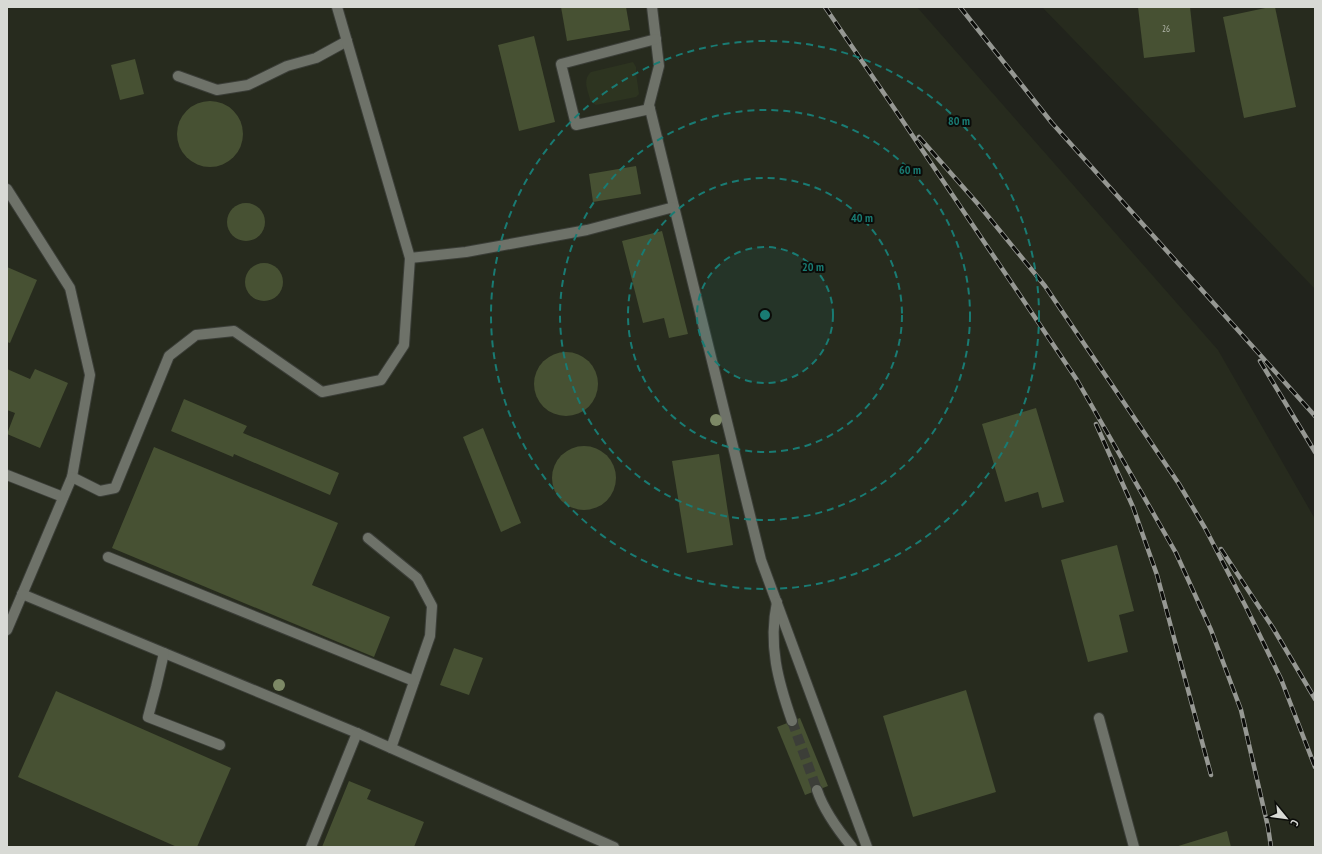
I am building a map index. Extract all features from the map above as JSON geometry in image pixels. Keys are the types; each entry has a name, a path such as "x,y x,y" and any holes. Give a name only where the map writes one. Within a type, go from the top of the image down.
{"lane":[{"path":"72,477 100,491 115,488 169,356 196,335 234,331 322,392 381,380 404,345 410,258 337,7"},
{"path":"652,7 659,66 649,105 761,560 868,847"},
{"path":"650,109 576,125 561,64 656,39"},
{"path":"178,76 217,90 248,85 287,66 316,58 346,40"},
{"path":"7,189 70,288 90,375 72,477 7,630"},
{"path":"410,258 466,252 587,230 674,206"},
{"path":"7,475 63,497"},
{"path":"368,538 417,578 432,606 430,636 391,748"},
{"path":"108,557 414,681"},
{"path":"22,594 357,733 614,847"},
{"path":"777,602 773,620 773,645 776,670 792,721"},
{"path":"164,653 148,716 220,745"},
{"path":"1099,718 1134,847"},
{"path":"311,847 357,733"},
{"path":"817,790 820,798 839,830 852,847"}],"shaded area":[{"path":"7,7 917,7 1218,350 1315,519 1315,847 7,847"},
{"path":"1042,7 1315,7 1315,289"},
{"path":"633,62 636,67 639,94 636,97 596,105 591,102 586,82 588,75 591,72"}],"building":[{"path":"561,7 626,7 630,30 567,41"},
{"path":"1138,7 1190,7 1195,52 1144,58"},
{"path":"1275,7 1296,107 1244,118 1223,17"},
{"path":"534,36 555,122 519,131 498,45"},
{"path":"135,59 144,94 120,100 111,65"},
{"path":"210,101 223,103 233,111 241,121 243,134 241,147 233,157 223,165 210,167 197,165 187,157 179,147 177,134 179,121 187,111 197,103"},
{"path":"636,166 641,194 593,202 589,174"},
{"path":"242,203 250,203 260,208 264,215 264,229 260,236 250,241 242,241 232,236 230,233 227,226 227,218 232,208 235,206"},
{"path":"662,231 688,334 669,338 664,318 643,323 622,241"},
{"path":"260,263 268,263 278,268 282,275 282,289 278,296 268,301 260,301 250,296 248,293 245,286 245,278 250,268 253,266"},
{"path":"7,267 37,280 10,343 7,342"},
{"path":"566,352 584,358 592,366 598,384 592,402 584,410 566,416 548,410 540,402 534,384 540,366 548,358"},
{"path":"7,369 30,379 35,369 68,383 40,448 7,434 15,413 7,410"},
{"path":"184,399 247,426 243,433 339,473 330,495 234,454 233,457 171,431"},
{"path":"1036,408 1064,502 1042,508 1038,492 1005,502 982,424"},
{"path":"483,428 521,523 501,532 463,437"},
{"path":"584,446 602,452 610,460 616,478 610,496 602,504 584,510 566,504 558,496 552,478 558,460 566,452"},
{"path":"154,447 338,523 312,585 390,617 374,657 112,548"},
{"path":"719,454 733,545 687,553 672,461"},
{"path":"1117,545 1134,611 1119,615 1128,652 1088,662 1061,560"},
{"path":"454,648 483,658 469,695 440,685"},
{"path":"966,690 996,792 913,817 883,716"},
{"path":"56,691 231,768 197,847 177,847 18,777"},
{"path":"800,718 828,786 805,795 777,727"},
{"path":"349,781 371,790 367,799 424,822 414,847 322,847"},
{"path":"1227,831 1231,847 1175,847"}],"tunnel":[{"path":"792,721 817,790"}],"railway":[{"path":"825,7 1077,380 1176,553 1211,630 1241,710 1268,827 1271,847"},
{"path":"960,7 1052,123 1315,416"},
{"path":"919,137 978,204 1045,286 1179,484 1205,528 1281,679 1315,767"},
{"path":"1260,361 1315,452"},
{"path":"1096,424 1133,507 1157,575 1211,775"},
{"path":"1221,549 1273,628 1315,699"}]}
